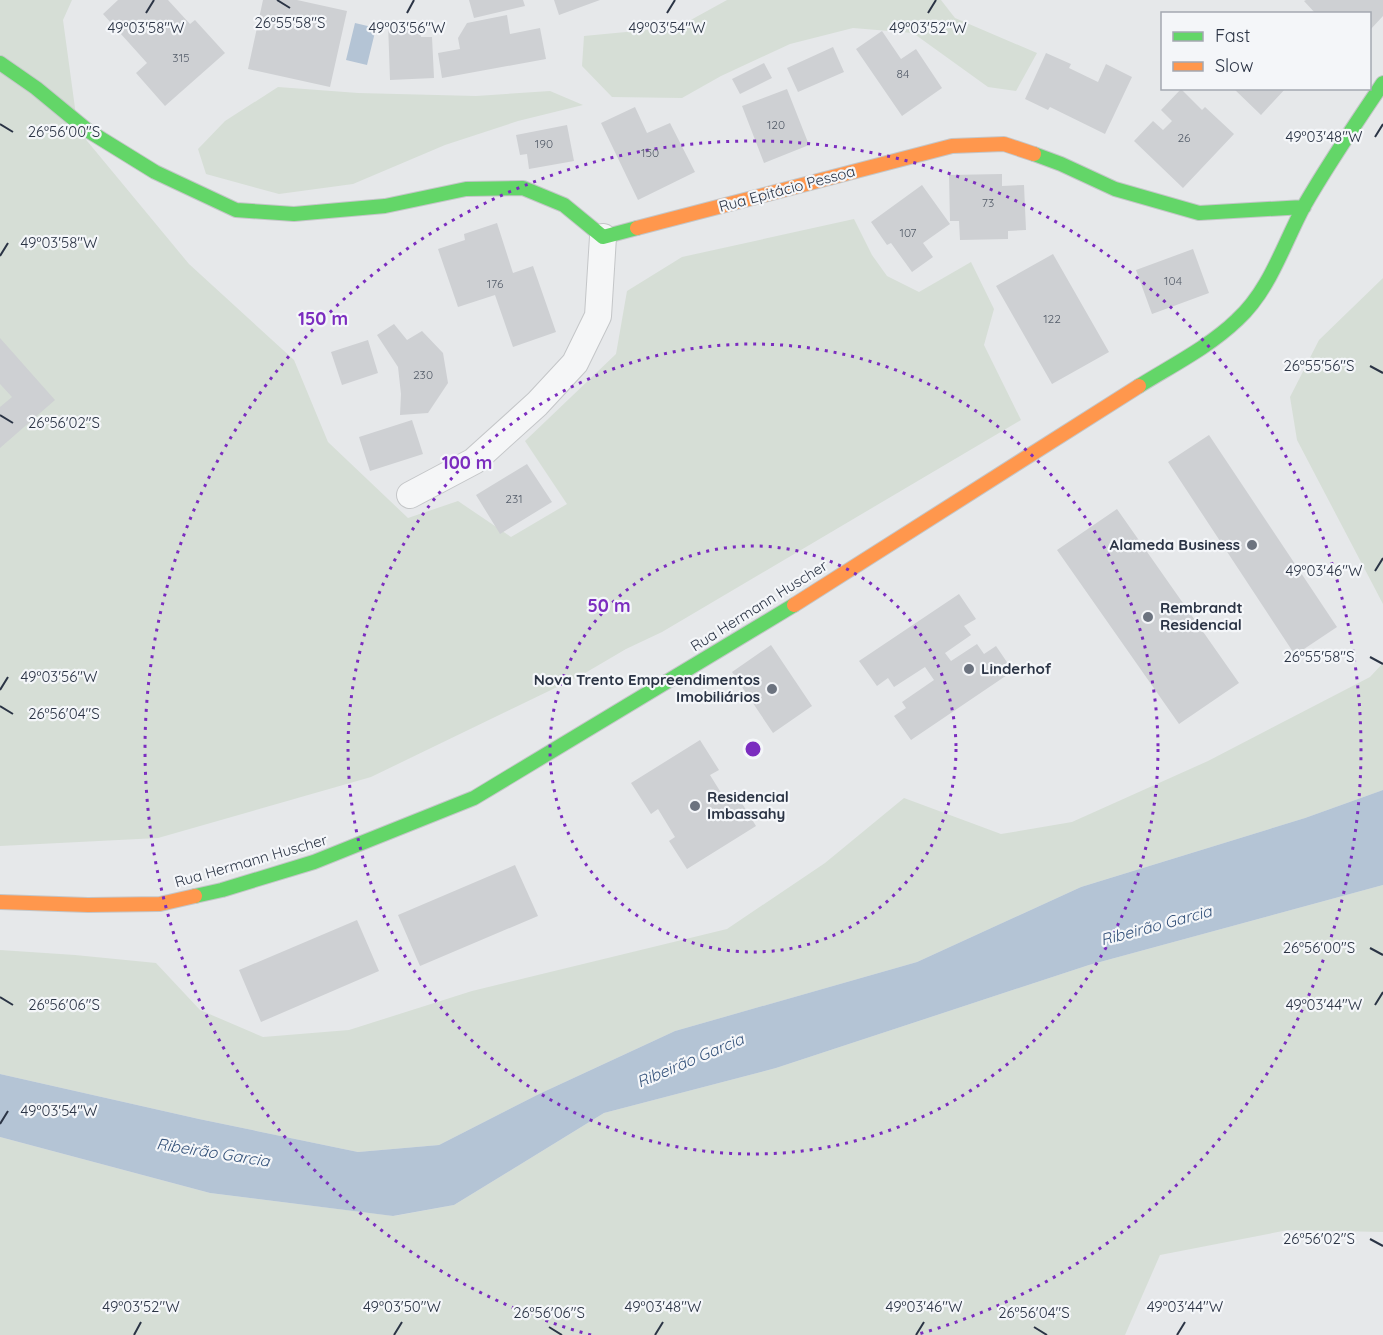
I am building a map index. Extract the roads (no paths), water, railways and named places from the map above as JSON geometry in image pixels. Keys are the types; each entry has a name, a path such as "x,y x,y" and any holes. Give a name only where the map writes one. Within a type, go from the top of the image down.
{"main road":[{"path":"0,63 36,88 87,130 155,172 237,210 294,214 385,206 466,189 523,188 564,205 603,237"},
{"name":"Rua Hermann Huscher","path":"0,902 88,905 160,904 222,890 314,862 474,798 760,626 1215,338 1238,320 1263,290 1304,207 1347,136 1383,83"},
{"name":"Rua Epitácio Pessoa","path":"603,237 952,146 1004,144 1061,164 1115,189 1199,213 1304,207"}],"street":[{"path":"410,495 474,462 537,405 575,363 598,316 603,237"}],"water":[{"path":"355,23 376,28 367,65 346,60"},
{"name":"Ribeirão Garcia","path":"1383,790 1383,885 1089,965 776,1068 604,1113 454,1205 393,1216 210,1193 0,1137 0,1074 358,1152 439,1145 539,1094 675,1031 917,962 1081,887 1305,818"}],"place":[{"name":"Alameda Business","path":"1252,545"},
{"name":"Rembrandt Residencial","path":"1148,617"},
{"name":"Linderhof","path":"969,669"},
{"name":"Nova Trento Empreendimentos Imobiliários","path":"772,689"},
{"name":"Residencial Imbassahy","path":"695,806"}]}
